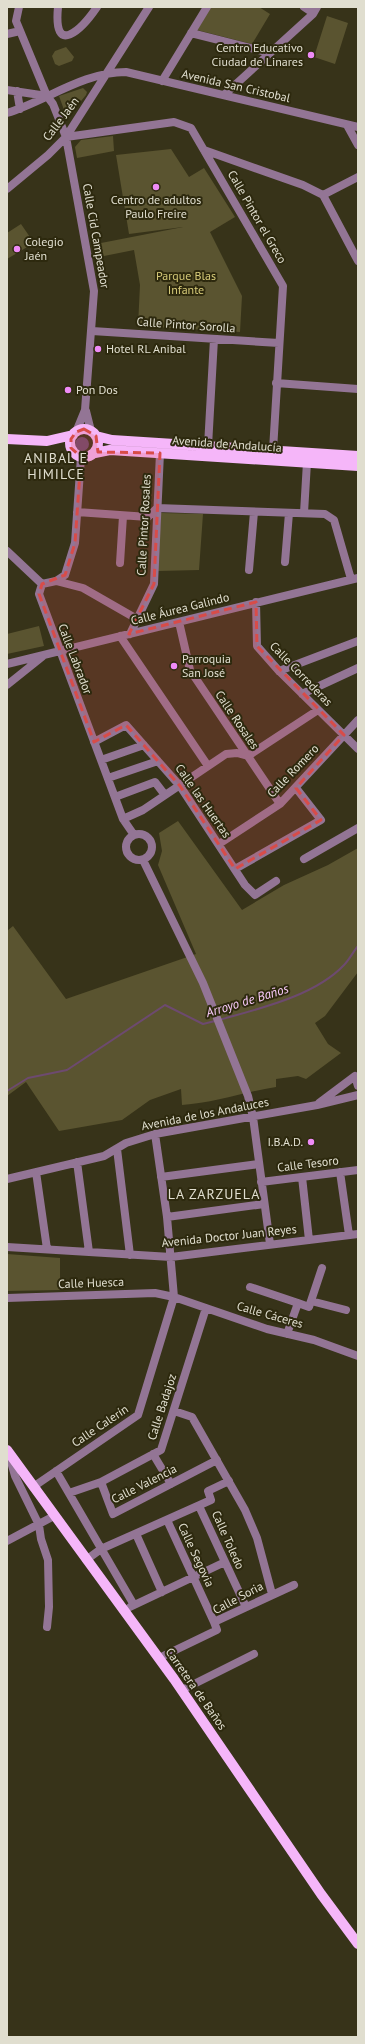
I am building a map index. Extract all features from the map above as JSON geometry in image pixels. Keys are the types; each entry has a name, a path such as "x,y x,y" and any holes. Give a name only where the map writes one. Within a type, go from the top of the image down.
{"main road":[{"path":"7,439 46,441 84,430 93,434 98,445 95,453 88,457 46,441"},
{"path":"74,434 70,444 77,454"},
{"name":"Avenida de Andalucía","path":"93,434 112,440 358,456"},
{"name":"Avenida de Andalucía","path":"95,453 110,450 358,466"},
{"name":"Carretera de Baños","path":"8,1452 32,1487 182,1690 321,1894 358,1944"}],"street":[{"name":"Calle Cid Campeador","path":"19,7 16,21 46,96 53,104 66,137 94,291 85,410 74,434"},
{"path":"58,7 59,30 62,34 67,36 73,34 80,28 97,7"},
{"name":"Calle Jaén","path":"7,189 48,155 66,137 109,72 149,7"},
{"path":"162,81 207,7"},
{"path":"304,7 315,10"},
{"path":"224,95 315,10"},
{"path":"7,34 20,31"},
{"path":"192,32 270,53"},
{"path":"7,113 20,109 46,96 109,72"},
{"name":"Avenida San Cristobal","path":"109,72 126,72 358,127"},
{"path":"83,82 89,84 93,90 91,98"},
{"path":"7,90 46,96"},
{"path":"16,91 20,109"},
{"name":"Calle Pintor el Greco","path":"66,137 174,122 191,128 283,286 273,450"},
{"path":"347,125 358,145"},
{"path":"204,150 303,185 323,195 358,261"},
{"path":"323,195 358,177"},
{"name":"Calle Pintor Sorolla","path":"92,331 279,343"},
{"path":"208,446 214,339"},
{"path":"276,383 358,389"},
{"name":"Calle Cid Campeador","path":"85,410 93,434"},
{"name":"Calle Pintor Rosales","path":"130,634 154,584 160,453"},
{"path":"7,551 42,584 56,581 65,575 74,542 77,512 77,454"},
{"path":"304,513 307,462"},
{"path":"77,512 148,517 157,508 325,514 334,520 354,579"},
{"path":"249,570 254,512"},
{"path":"285,562 289,513"},
{"path":"120,563 123,516"},
{"name":"Calle Áurea Galindo","path":"7,664 354,579"},
{"path":"56,581 83,588 137,619"},
{"name":"Calle Labrador","path":"42,584 39,594 59,651 115,797 124,819 134,835"},
{"name":"Calle Correderas","path":"256,602 257,646 279,671 358,749"},
{"name":"Calle Rosales","path":"179,622 190,670 280,804"},
{"path":"120,636 208,766"},
{"path":"279,671 358,641"},
{"path":"8,684 46,654"},
{"path":"302,694 358,668"},
{"path":"7,675 8,684"},
{"path":"124,819 143,810 226,754 237,753 248,756 318,710"},
{"name":"Calle Romero","path":"219,844 280,804 358,720"},
{"name":"Calle las Huertas","path":"94,742 126,725 180,786 245,885 255,895 276,881"},
{"path":"101,760 144,745"},
{"path":"108,778 158,761"},
{"path":"115,797 155,782 165,795"},
{"path":"235,869 321,820 296,788"},
{"path":"304,859 358,828"},
{"path":"144,834 152,842 152,852 150,856 143,860 135,860 127,853 127,842 134,835 144,834"},
{"path":"143,860 203,983 248,1096 270,1244"},
{"path":"317,1105 356,1074 358,1086"},
{"name":"Avenida de los Andaluces","path":"7,1179 104,1156 126,1143 155,1134 317,1105 358,1095"},
{"path":"155,1134 167,1217 174,1297"},
{"path":"117,1148 130,1254"},
{"path":"77,1162 89,1252"},
{"path":"161,1177 259,1164"},
{"name":"Calle Tesoro","path":"261,1182 358,1170"},
{"path":"36,1172 46,1249"},
{"path":"340,1172 349,1235"},
{"path":"302,1177 309,1240"},
{"path":"167,1217 264,1204"},
{"name":"Avenida Doctor Juan Reyes","path":"7,1247 171,1257 358,1234"},
{"path":"250,1287 309,1307 322,1268"},
{"name":"Calle Huesca","path":"7,1298 155,1293 174,1297"},
{"name":"Calle Cáceres","path":"174,1297 267,1329 314,1340 358,1356"},
{"name":"Calle Calerín","path":"32,1487 138,1415 174,1297"},
{"path":"311,1301 346,1310"},
{"path":"288,1334 298,1303"},
{"name":"Calle Badajoz","path":"69,1493 101,1482 161,1450 206,1308"},
{"path":"174,1411 192,1417 229,1481 257,1538 272,1594"},
{"name":"Carretera de Baños","path":"8,1452 15,1476 39,1525 41,1539 48,1560 49,1607 47,1627"},
{"path":"153,1454 171,1484"},
{"name":"Calle Valencia","path":"101,1482 113,1514 217,1460"},
{"path":"56,1471 134,1605"},
{"path":"86,1560 101,1549 211,1500 208,1491 229,1481"},
{"name":"Calle Toledo","path":"199,1506 246,1607"},
{"path":"7,1541 54,1516"},
{"name":"Calle Segovia","path":"167,1520 214,1622"},
{"path":"136,1534 162,1592"},
{"path":"123,1610 225,1562"},
{"name":"Calle Soria","path":"159,1658 217,1630 214,1622 294,1585"},
{"path":"182,1690 254,1654"}],"highlighted area":[{"path":"84,429 96,436 98,452 160,453 154,584 129,634 256,602 257,646 344,735 296,788 321,820 235,869 180,786 126,725 94,742 39,594 42,584 65,575 75,543 81,457 71,448 71,439 76,432"}],"green space":[{"path":"211,7 259,7 270,14 252,44 197,30"},
{"path":"327,16 348,23 335,64 314,57"},
{"path":"66,47 74,57 72,61 59,66 55,64 52,56 55,51"},
{"path":"83,88 87,92 86,95 67,118 59,96"},
{"path":"113,136 114,151 77,158 75,147 81,140"},
{"name":"Parque Blas Infante","path":"171,149 189,177 204,168 235,217 210,232 242,296 240,332 138,326 140,285 134,250 99,257 96,244 183,227 129,234 116,155"},
{"path":"21,224 34,243 7,259 7,233"},
{"path":"161,513 203,514 199,570 157,571"},
{"path":"39,626 44,646 7,654 7,634"},
{"path":"178,821 242,910 284,885 328,865 358,848 358,972 325,1016 315,1023 328,1044 341,1053 306,1079 298,1076 276,1079 276,1087 206,1102 182,1105 181,1089 150,1100 122,1120 59,1131 26,1082 7,1096 7,931 13,926 66,999 196,954 158,865 162,851 159,833"},
{"path":"7,1254 60,1258 60,1290 7,1291"}],"shaded area":[{"path":"79,437 85,437 89,441 89,447 85,451 79,451 75,447 75,441"}],"waterway":[{"name":"Arroyo de Baños","path":"219,1020 285,1000 318,985 332,976 344,965 358,946"},
{"name":"Arroyo de Baños","path":"7,1091 28,1078 67,1070 165,1005 203,1024 215,1021"}],"place":[{"name":"Centro Educativo Ciudad de Linares","path":"311,55"},
{"name":"Centro de adultos Paulo Freire","path":"156,187"},
{"name":"Colegio Jaén","path":"17,249"},
{"name":"Hotel RL Anibal","path":"98,349"},
{"name":"Pon Dos","path":"68,390"},
{"name":"Parroquia San José","path":"174,666"},
{"name":"I.B.A.D.","path":"311,1142"}],"district":[{"name":"ANIBAL E HIMILCE","path":"56,466"},
{"name":"LA ZARZUELA","path":"214,1194"}]}
